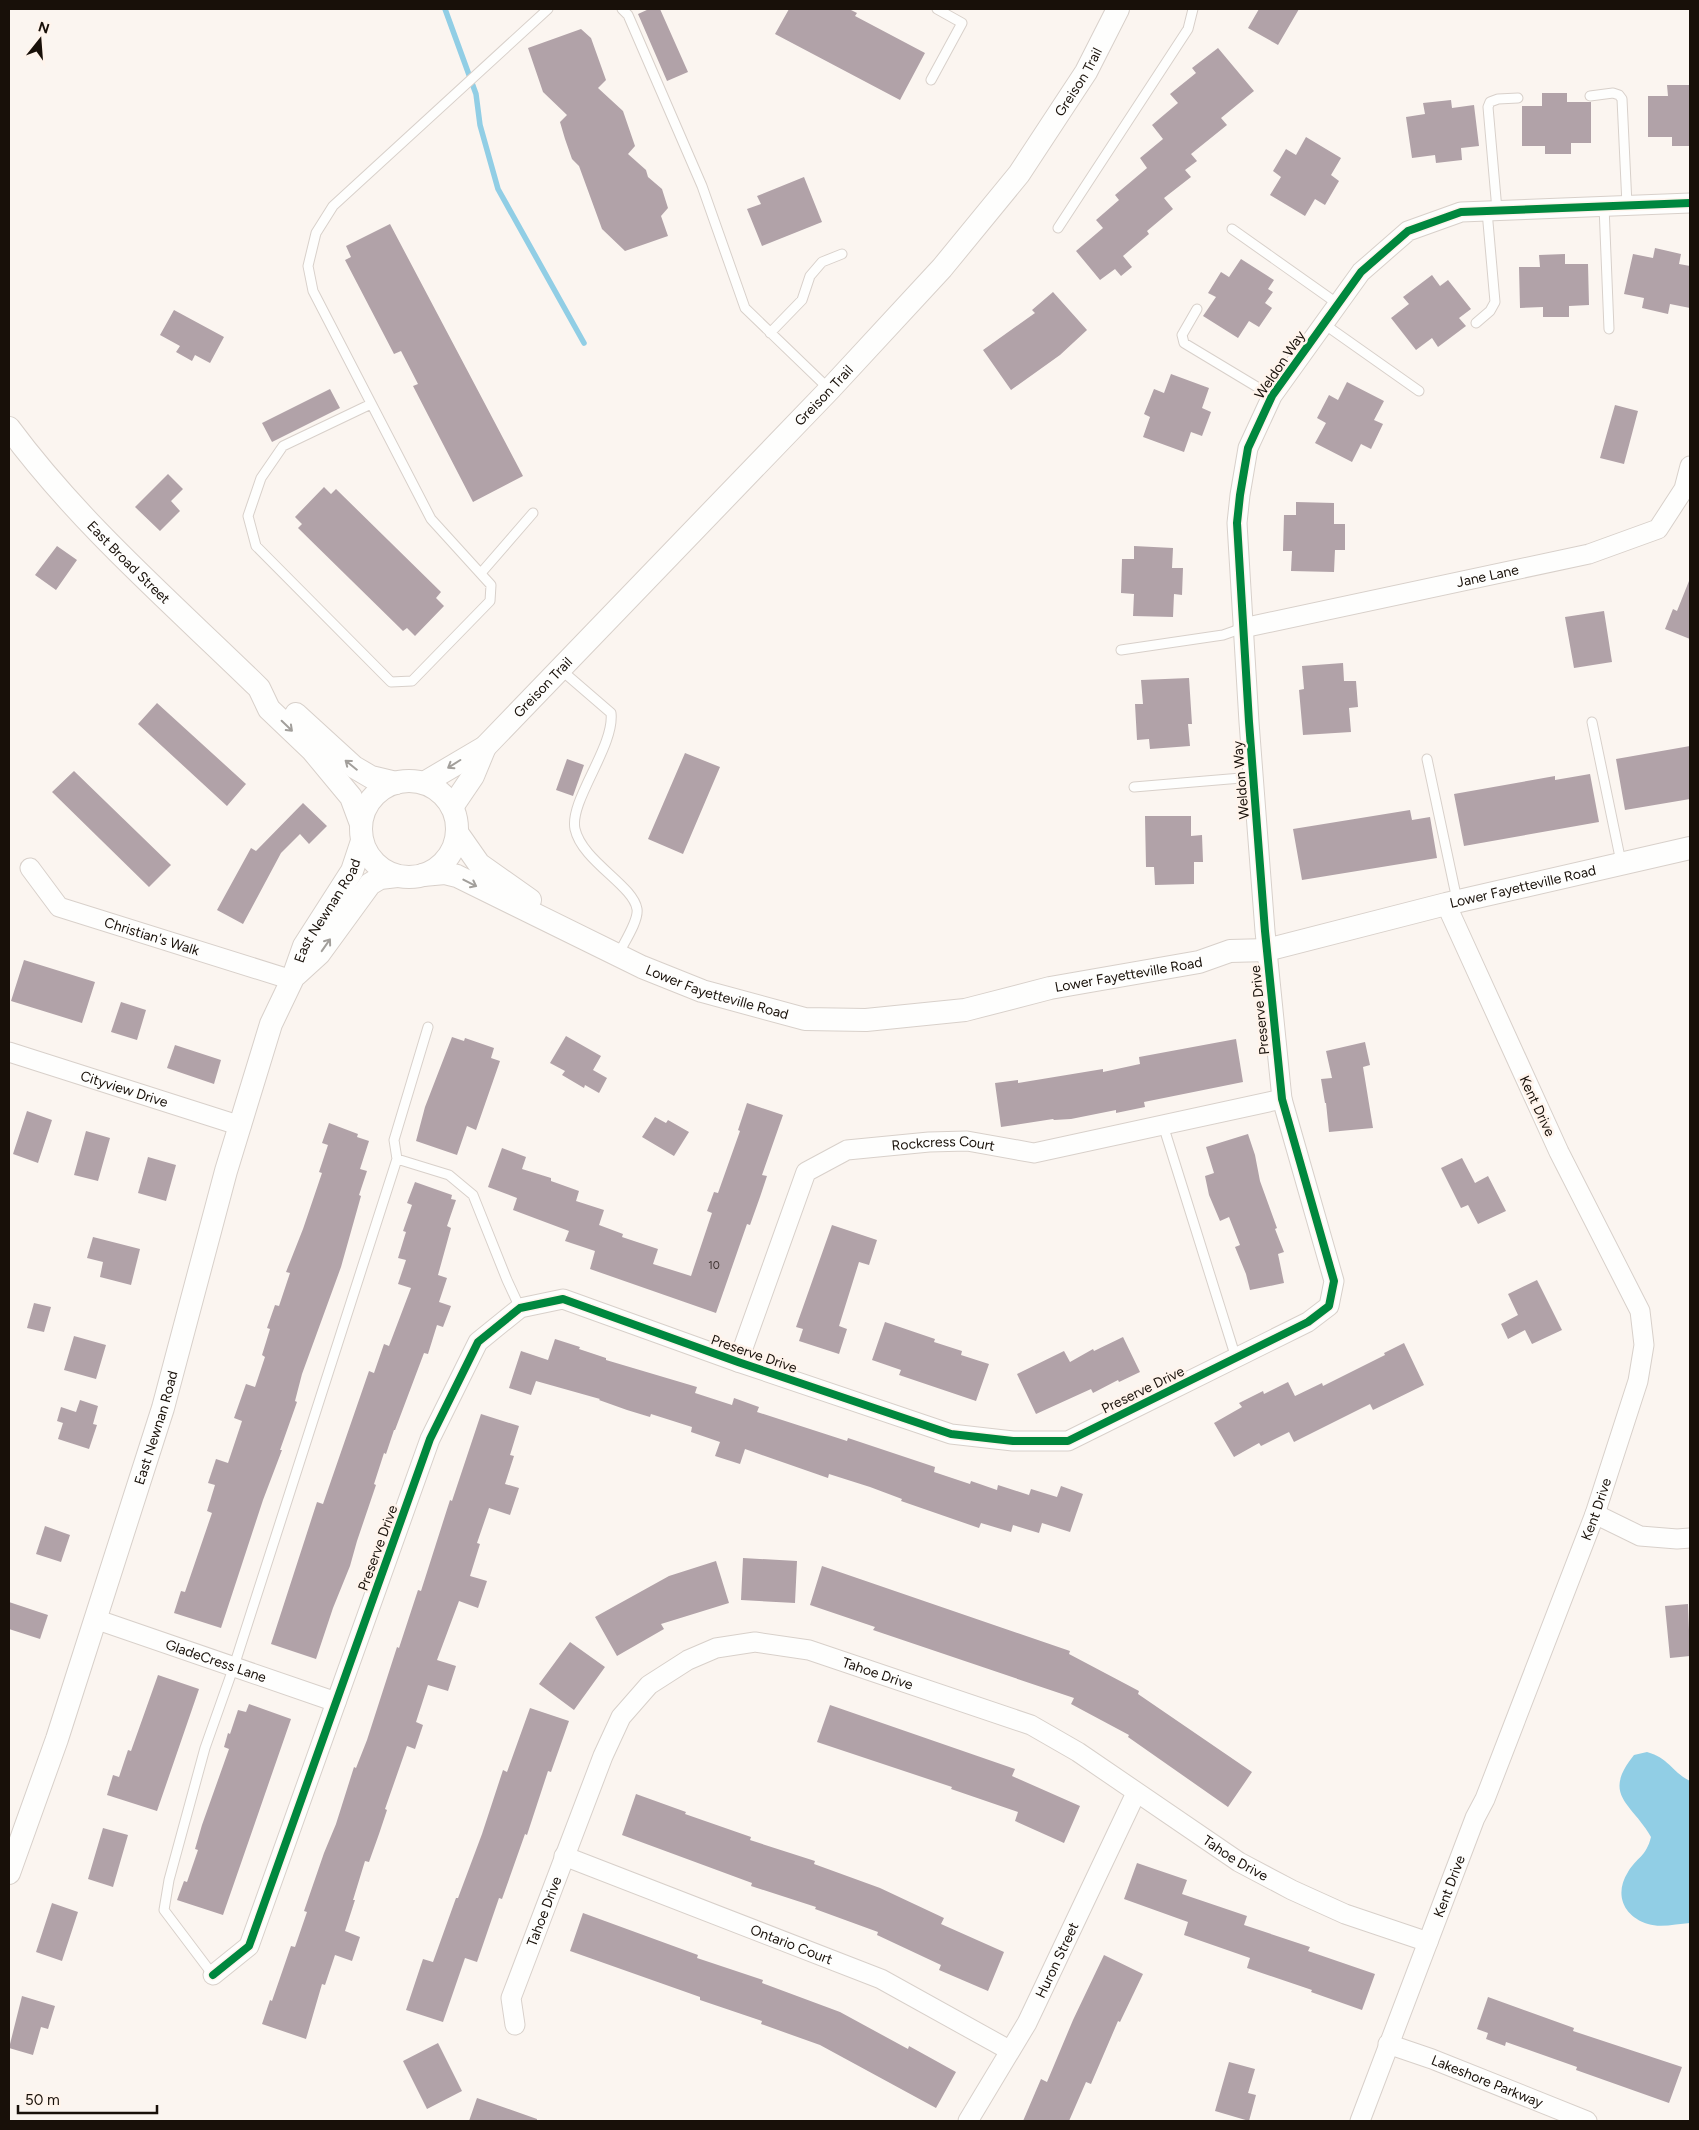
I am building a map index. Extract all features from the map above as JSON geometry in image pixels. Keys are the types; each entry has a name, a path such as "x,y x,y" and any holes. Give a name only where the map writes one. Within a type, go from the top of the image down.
{"street":[{"name":"Greison Trail","path":"424,783 485,747 830,389 942,268 1019,174 1086,72 1118,9"},
{"name":"Weldon Way","path":"1267,950 1253,777 1237,523 1248,448 1272,396 1361,272 1408,231 1461,212 1690,203"},
{"name":"East Broad Street","path":"9,428 16,442 79,512 259,688 280,698 354,768 371,777 396,783 414,781 424,783"},
{"name":"Jane Lane","path":"1243,628 1589,554 1658,529 1684,490 1690,466"},
{"name":"East Broad Street","path":"259,688 269,708 312,750 351,797 362,833 375,863 397,876"},
{"name":"Greison Trail","path":"452,807 473,776 485,747"},
{"name":"East Broad Street","path":"362,833 367,806 372,798 396,783"},
{"path":"397,876 415,877 432,872 447,860 458,834 456,816 452,807 440,792 424,783"},
{"name":"East Newnan Road","path":"9,1873 57,1739 163,1408 226,1171 271,1024 292,980 304,946 352,871 362,833"},
{"name":"Lower Fayetteville Road","path":"458,834 480,864 553,914 573,932"},
{"name":"Lower Fayetteville Road","path":"423,876 445,874 457,876 642,967 702,992 805,1019 866,1020 965,1010 1050,988 1199,962 1230,951 1267,950 1452,903 1690,848"},
{"name":"Christian's Walk","path":"30,868 59,907 292,980"},
{"name":"East Newnan Road","path":"292,980 319,954 370,884 380,878 397,876"},
{"name":"Kent Drive","path":"1360,2121 1388,2044 1595,1514 1638,1381 1644,1345 1640,1311 1559,1152 1452,903"},
{"name":"Preserve Drive","path":"213,1975 250,1946 430,1439 478,1342 520,1308 563,1299 738,1362 951,1434 1013,1442 1068,1441 1308,1322 1329,1306 1334,1281 1282,1099 1267,950"},
{"name":"Cityview Drive","path":"9,1052 241,1126"},
{"name":"Rockcress Court","path":"738,1362 806,1172 846,1150 929,1142 967,1141 1034,1153 1282,1099"},
{"path":"1595,1514 1640,1536 1676,1539 1690,1538"},
{"name":"GladeCress Lane","path":"95,1619 336,1702"},
{"name":"Tahoe Drive","path":"515,2026 511,1998 602,1756 621,1717 649,1685 688,1660 716,1648 755,1642 809,1650 1031,1726 1078,1752 1239,1862 1292,1890 1345,1914 1428,1942"},
{"name":"Huron Street","path":"968,2121 1009,2050 1027,2024 1136,1793"},
{"name":"Ontario Court","path":"564,1856 881,1979 1009,2050"},
{"name":"Lakeshore Parkway","path":"1388,2044 1580,2120"}],"lane":[{"path":"371,404 283,446 261,478 248,516 256,546 392,682 412,681 490,601 491,585 431,519 313,291 308,266 316,232 333,206 548,9"},
{"path":"622,9 628,15 702,186 745,308 830,389"},
{"path":"931,80 962,23 937,9"},
{"path":"1058,228 1188,29 1193,9"},
{"path":"1590,96 1613,93 1619,94 1622,99 1627,205"},
{"path":"1476,323 1490,310 1495,302 1488,107 1490,102 1498,99 1518,98"},
{"path":"1604,206 1609,329"},
{"path":"1232,229 1338,304"},
{"path":"770,333 802,300 810,276 822,262 842,254"},
{"path":"1197,309 1182,335 1184,343 1272,396"},
{"path":"1324,324 1419,391"},
{"path":"481,573 534,513"},
{"path":"1121,650 1223,635 1243,628"},
{"path":"560,669 611,713 612,722 597,763 577,808 574,827 581,844 633,898 638,910 633,925 617,955"},
{"path":"1592,722 1622,863"},
{"path":"1427,759 1452,903"},
{"path":"1134,787 1253,777"},
{"path":"213,1975 164,1910 168,1880 205,1748 234,1666 397,1159 394,1140 428,1027"},
{"path":"1163,1125 1236,1358"},
{"path":"397,1159 449,1175 474,1195 506,1280 520,1308"}],"water":[{"path":"1647,1752 1666,1761 1679,1774 1690,1781 1690,1923 1663,1926 1648,1924 1632,1916 1623,1903 1622,1888 1624,1880 1631,1867 1647,1849 1651,1837 1623,1799 1620,1790 1620,1780 1624,1769 1634,1755"}],"building":[{"path":"649,9 660,9 688,72 667,81 638,14"},
{"path":"789,9 849,9 857,13 855,16 925,53 900,100 775,34"},
{"path":"1259,9 1299,9 1278,45 1248,28"},
{"path":"581,29 591,38 606,80 598,88 623,111 635,146 628,154 646,170 648,177 662,189 668,208 661,216 668,236 625,251 602,229 579,166 572,159 565,139 560,122 567,115 543,92 528,48"},
{"path":"1218,48 1254,91 1221,118 1227,125 1191,154 1197,161 1185,170 1191,177 1164,198 1173,209 1147,231 1149,234 1123,256 1132,267 1121,276 1115,269 1100,280 1076,251 1103,228 1096,220 1119,200 1115,195 1147,168 1140,158 1163,139 1152,125 1178,103 1170,94 1196,73 1192,68"},
{"path":"1667,85 1690,85 1690,146 1672,146 1672,137 1648,137 1648,96 1668,96"},
{"path":"1542,93 1567,93 1567,102 1591,102 1591,143 1571,143 1571,154 1545,154 1545,146 1522,146 1522,106 1542,106"},
{"path":"1451,100 1452,108 1474,105 1479,146 1461,148 1462,160 1436,163 1435,155 1412,158 1406,117 1425,114 1423,103"},
{"path":"1306,137 1341,158 1331,175 1339,181 1325,205 1315,199 1305,216 1270,195 1281,177 1273,171 1286,149 1296,155"},
{"path":"804,177 822,222 762,246 747,209 761,204 757,196"},
{"path":"390,224 523,476 473,502 413,386 418,384 401,351 394,354 345,260 351,257 346,246"},
{"path":"1655,248 1681,254 1679,264 1690,266 1690,308 1670,304 1668,314 1642,308 1644,298 1624,294 1633,254 1653,258"},
{"path":"1565,254 1565,264 1588,264 1589,305 1569,306 1569,317 1543,317 1543,307 1520,308 1519,267 1540,267 1539,255"},
{"path":"1241,259 1274,280 1268,289 1273,292 1265,303 1272,308 1259,327 1249,321 1238,338 1203,316 1216,297 1208,293 1221,272 1229,277"},
{"path":"1432,275 1440,286 1448,280 1471,309 1459,318 1466,326 1438,347 1432,338 1416,350 1391,318 1409,304 1403,297"},
{"path":"1053,292 1087,330 1060,355 1011,390 983,350 1035,313 1032,310"},
{"path":"174,310 224,337 210,363 195,355 192,361 176,352 180,346 160,335"},
{"path":"1171,374 1209,388 1202,408 1211,412 1202,436 1191,432 1184,452 1143,437 1150,417 1144,414 1154,389 1164,393"},
{"path":"1347,382 1384,401 1374,420 1383,424 1371,449 1361,444 1352,462 1315,443 1326,423 1317,418 1329,395 1338,400"},
{"path":"330,389 340,408 272,442 262,423"},
{"path":"1615,405 1638,411 1624,464 1600,458"},
{"path":"168,474 183,489 171,501 180,511 160,531 135,507"},
{"path":"324,487 331,494 336,489 441,592 436,598 444,606 415,636 407,628 403,631 298,528 302,524 295,517"},
{"path":"1296,502 1334,503 1334,524 1345,524 1345,550 1335,550 1334,572 1291,571 1292,551 1283,551 1284,515 1296,515"},
{"path":"57,546 77,560 56,590 35,575"},
{"path":"1134,546 1173,548 1172,568 1183,568 1182,595 1174,594 1173,617 1133,616 1134,594 1121,593 1122,559 1134,559"},
{"path":"1689,581 1690,639 1665,629 1673,609 1677,611"},
{"path":"1604,611 1612,662 1574,668 1565,617"},
{"path":"1343,663 1344,681 1356,681 1358,707 1349,708 1351,732 1303,735 1299,690 1304,689 1302,666"},
{"path":"1189,678 1192,724 1188,724 1190,746 1150,749 1149,739 1137,740 1135,704 1143,704 1141,680"},
{"path":"157,703 246,784 227,806 138,724"},
{"path":"1690,746 1690,799 1625,810 1616,759"},
{"path":"685,753 720,767 683,854 648,839"},
{"path":"567,759 584,765 573,796 556,790"},
{"path":"74,771 171,865 149,887 52,792"},
{"path":"1590,774 1599,822 1464,846 1454,794 1555,776 1555,780"},
{"path":"303,803 327,826 309,844 300,834 281,853 243,924 217,910 251,848 256,851"},
{"path":"1410,810 1412,820 1430,817 1437,858 1302,880 1293,829"},
{"path":"1145,816 1191,816 1191,836 1202,835 1203,862 1194,862 1194,884 1155,885 1154,867 1146,867"},
{"path":"24,960 95,982 82,1023 11,1001"},
{"path":"121,1002 146,1010 137,1040 111,1032"},
{"path":"566,1036 601,1056 593,1070 607,1078 599,1093 585,1085 584,1088 562,1075 565,1071 550,1063"},
{"path":"452,1037 464,1041 465,1038 494,1048 491,1058 500,1061 476,1130 467,1126 457,1155 416,1141 425,1107"},
{"path":"1236,1039 1243,1082 1144,1102 1145,1107 1116,1113 1116,1110 1071,1119 1053,1119 1001,1127 995,1083 1018,1080 1018,1083 1103,1069 1103,1072 1140,1064 1139,1057"},
{"path":"1365,1042 1370,1065 1363,1067 1373,1128 1329,1132 1321,1079 1332,1078 1326,1051"},
{"path":"175,1045 221,1060 214,1084 167,1068"},
{"path":"747,1103 783,1115 762,1175 767,1176 760,1197 750,1225 747,1224 716,1313 590,1269 595,1251 565,1241 569,1231 513,1210 517,1198 488,1187 502,1148 526,1157 522,1169 551,1178 551,1181 579,1191 576,1201 604,1210 599,1225 623,1234 622,1237 658,1249 653,1264 691,1276 712,1213 707,1211 714,1192 718,1193 740,1131 738,1130"},
{"path":"27,1111 52,1120 38,1163 13,1154"},
{"path":"655,1117 666,1123 668,1120 689,1132 674,1156 642,1137"},
{"path":"329,1123 358,1134 357,1137 369,1141 360,1169 367,1171 341,1267 302,1374 295,1401 297,1402 280,1450 282,1450 263,1500 221,1628 174,1613 181,1591 185,1592 212,1513 207,1511 215,1485 208,1483 216,1459 228,1463 242,1421 234,1418 246,1384 255,1387 265,1357 262,1355 270,1329 267,1328 275,1305 279,1306 290,1273 286,1272 322,1173 319,1172 328,1145 322,1143"},
{"path":"86,1131 110,1138 98,1181 74,1175"},
{"path":"1248,1134 1255,1155 1260,1181 1284,1252 1278,1254 1284,1283 1250,1290 1235,1247 1240,1245 1229,1217 1220,1221 1209,1195 1205,1176 1214,1173 1206,1147"},
{"path":"148,1157 176,1165 166,1201 138,1193"},
{"path":"1462,1158 1475,1183 1488,1176 1506,1211 1478,1224 1468,1205 1461,1208 1441,1168"},
{"path":"415,1182 452,1195 451,1199 456,1200 447,1226 451,1228 438,1275 447,1278 439,1302 451,1306 443,1327 437,1325 428,1354 424,1353 386,1454 384,1453 374,1484 376,1485 350,1566 333,1608 316,1659 271,1644 317,1502 323,1504 369,1371 374,1373 384,1344 389,1346 411,1288 398,1284 406,1260 398,1258 406,1232 403,1231 412,1205 407,1203"},
{"path":"832,1225 877,1240 869,1265 859,1262 839,1326 847,1329 839,1354 799,1341 803,1329 796,1327"},
{"path":"93,1237 140,1249 131,1285 100,1277 103,1262 87,1258"},
{"path":"1537,1280 1562,1330 1532,1344 1525,1330 1508,1339 1501,1324 1518,1315 1508,1294"},
{"path":"34,1303 51,1307 44,1332 27,1328"},
{"path":"885,1322 935,1339 934,1342 962,1351 961,1355 989,1364 976,1401 899,1375 901,1370 872,1360"},
{"path":"74,1336 106,1345 96,1379 64,1370"},
{"path":"1123,1337 1140,1372 1119,1382 1118,1380 1093,1393 1091,1389 1036,1414 1017,1374 1064,1351 1070,1362 1093,1349 1094,1351"},
{"path":"555,1339 580,1347 579,1349 606,1358 606,1360 697,1387 695,1393 732,1405 734,1398 759,1407 757,1412 847,1441 848,1438 935,1467 934,1472 970,1484 971,1481 997,1490 998,1485 1029,1495 1031,1489 1057,1497 1061,1486 1083,1494 1070,1532 1042,1523 1039,1533 1013,1525 1011,1532 981,1523 979,1528 901,1501 902,1499 870,1487 829,1474 828,1478 745,1449 740,1464 715,1456 720,1442 691,1432 692,1427 651,1414 650,1417 600,1399 536,1381 531,1395 509,1388 521,1351 548,1360"},
{"path":"1404,1343 1424,1385 1373,1410 1370,1404 1294,1442 1289,1432 1261,1446 1259,1443 1234,1457 1214,1423 1242,1407 1239,1403 1263,1391 1264,1394 1288,1382 1295,1396 1322,1383 1323,1386 1385,1355 1384,1353"},
{"path":"80,1400 98,1406 93,1424 97,1425 89,1449 58,1439 63,1423 57,1421 61,1407 76,1412"},
{"path":"481,1414 519,1426 510,1455 514,1456 505,1484 519,1488 510,1515 489,1508 477,1543 480,1544 470,1576 487,1581 478,1608 459,1601 437,1660 456,1666 448,1691 428,1685 416,1722 423,1725 415,1749 407,1746 385,1809 387,1810 379,1834 369,1862 365,1861 353,1900 355,1900 345,1931 360,1937 352,1961 335,1955 325,1985 322,1984 306,2039 262,2024 291,1946 295,1947 307,1912 304,1911 336,1824 354,1767 356,1768 367,1740 397,1647 399,1648 418,1590 421,1591 450,1500 452,1501"},
{"path":"45,1526 70,1535 61,1562 36,1554"},
{"path":"743,1558 797,1561 795,1603 741,1600"},
{"path":"716,1561 729,1603 661,1624 664,1629 617,1656 595,1617 669,1576"},
{"path":"822,1566 1070,1651 1069,1654 1139,1691 1138,1694 1252,1772 1228,1807 1128,1737 1129,1735 1071,1704 1074,1698 873,1630 875,1627 810,1605"},
{"path":"9,1602 48,1615 40,1639 9,1629"},
{"path":"1688,1604 1690,1656 1670,1658 1665,1606"},
{"path":"570,1642 605,1667 574,1710 539,1684"},
{"path":"158,1675 199,1689 157,1811 107,1795 113,1775 119,1777 128,1750 131,1751"},
{"path":"249,1704 291,1719 223,1915 177,1900 184,1881 187,1882 198,1850 195,1849 202,1825 229,1749 224,1747 228,1733 230,1734 238,1710 246,1712"},
{"path":"830,1705 1015,1769 1012,1776 1080,1806 1064,1843 1015,1821 1018,1812 951,1789 952,1787 817,1742"},
{"path":"530,1708 569,1721 551,1772 548,1771 527,1835 525,1834 502,1899 499,1898 477,1962 465,1958 443,2022 406,2010 423,1959 433,1962 482,1834 503,1770 507,1772"},
{"path":"636,1794 686,1812 685,1814 751,1837 750,1840 815,1861 814,1864 880,1888 944,1918 941,1924 1004,1952 988,1991 939,1970 941,1965 877,1935 878,1932 815,1909 816,1907 751,1886 752,1883 622,1835"},
{"path":"103,1828 128,1835 113,1887 88,1879"},
{"path":"1137,1863 1187,1880 1182,1894 1247,1916 1244,1925 1310,1947 1308,1951 1375,1974 1362,2010 1311,1992 1312,1990 1247,1968 1250,1958 1184,1935 1188,1922 1124,1899"},
{"path":"52,1903 78,1912 62,1961 36,1952"},
{"path":"583,1913 698,1955 697,1958 763,1980 762,1983 840,2012 908,2049 909,2046 956,2072 936,2108 820,2045 761,2024 762,2021 700,2000 700,1997 570,1951"},
{"path":"1104,1955 1143,1974 1120,2022 1118,2021 1091,2084 1086,2082 1069,2121 1023,2121 1041,2079 1047,2082 1073,2020"},
{"path":"22,1996 55,2006 48,2029 41,2027 33,2055 9,2048"},
{"path":"1488,1997 1574,2028 1573,2031 1682,2067 1669,2103 1576,2070 1577,2067 1506,2042 1505,2046 1486,2039 1488,2033 1477,2029"},
{"path":"438,2043 462,2091 427,2109 403,2061"},
{"path":"1229,2062 1255,2069 1248,2093 1256,2095 1249,2121 1215,2111"},
{"path":"477,2098 537,2119 537,2121 469,2121"}],"waterway":[{"path":"445,9 476,94 480,125 498,189 584,343"}],"cycle path":[{"path":"213,1975 249,1946 430,1439 478,1342 520,1308 563,1299 738,1362 951,1434 1013,1441 1068,1441 1308,1322 1329,1306 1334,1281 1282,1099 1265,931 1249,722 1237,523 1248,448 1272,396 1361,272 1408,231 1461,212 1690,203"}]}
